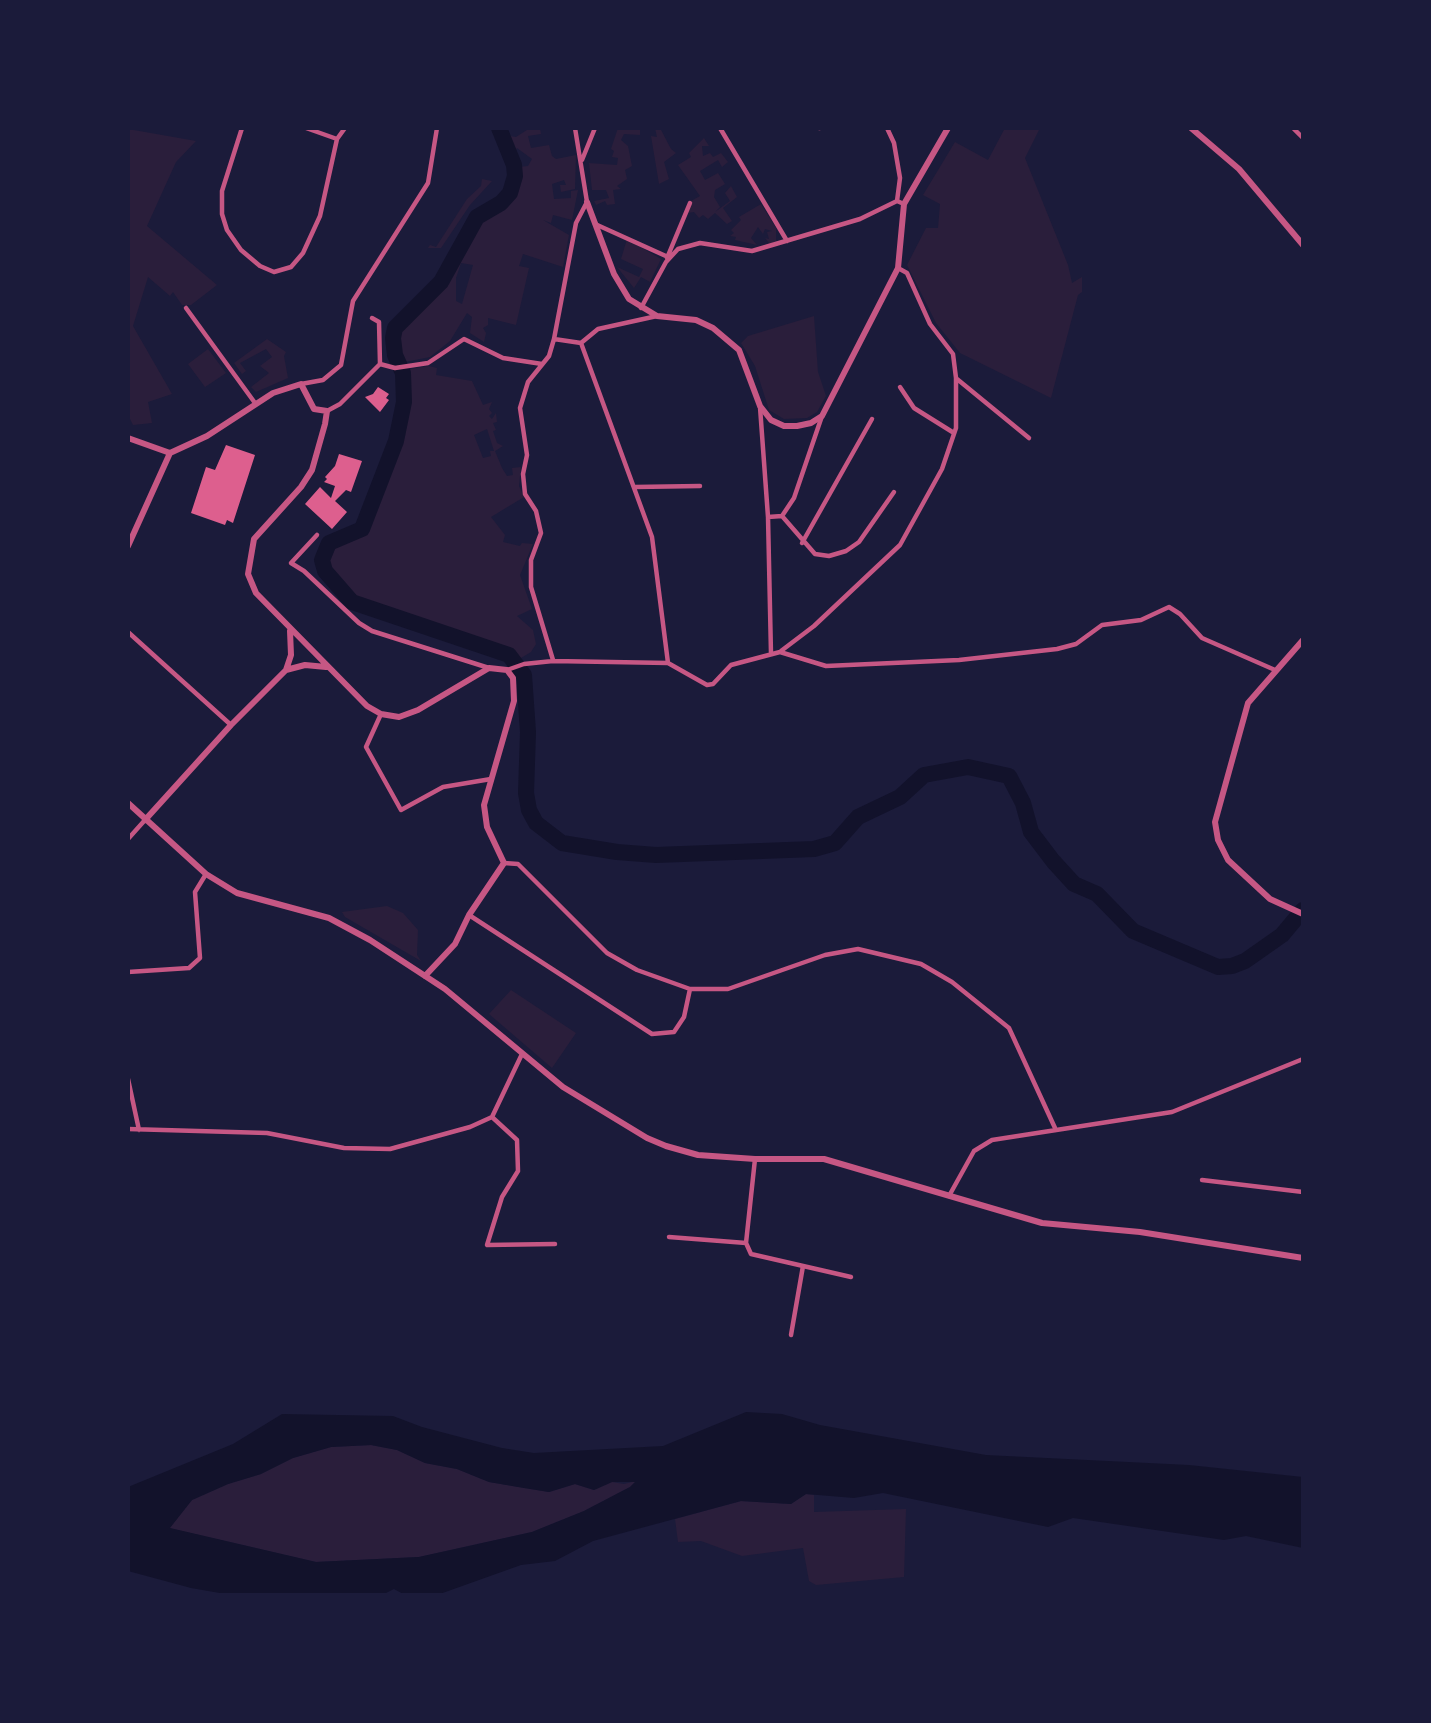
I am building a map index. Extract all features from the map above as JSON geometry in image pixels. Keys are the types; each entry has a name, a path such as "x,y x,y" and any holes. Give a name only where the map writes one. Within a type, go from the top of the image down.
{"street":[{"path":"242,128 222,191 224,222 233,241 269,271 283,271 291,267 303,253 320,216 337,138 345,128"},
{"path":"306,128 337,138"},
{"path":"128,546 170,453 206,436 273,393 323,380 341,365 353,301 428,183 437,128"},
{"path":"575,128 587,202 619,286 641,309 657,316 696,320 713,328 739,350 753,386 760,406 768,517 771,654"},
{"path":"582,161 595,128"},
{"path":"720,128 787,241"},
{"path":"782,516 794,498 822,416 898,268 900,178 894,143 887,128"},
{"path":"667,259 678,249 700,243 752,251 860,219 900,203 948,128"},
{"path":"1191,128 1239,169 1303,245"},
{"path":"1293,128 1303,138"},
{"path":"554,661 531,587 531,560 541,533 536,511 525,495 523,474 527,456 520,408 528,383 549,356 576,223 587,202"},
{"path":"641,309 667,259 690,203"},
{"path":"595,224 667,259"},
{"path":"317,535 290,563 304,571 359,623 372,631 489,668 510,669 524,664 554,661 668,663 707,685 713,684 731,664 780,652 803,636 900,545 942,469 954,433 956,378 953,354 930,324 907,273 898,268"},
{"path":"186,308 255,403"},
{"path":"554,339 581,343 598,329 657,316"},
{"path":"301,384 314,409 327,411 340,404 380,364 379,321 372,318"},
{"path":"380,364 396,368 435,360 464,339 503,358 542,364"},
{"path":"581,343 652,537 668,663"},
{"path":"956,378 1029,438"},
{"path":"900,387 915,408 954,433"},
{"path":"760,406 771,420 784,426 811,423 822,416"},
{"path":"327,411 312,470 301,487 254,539 248,564 251,584 256,593 366,706 381,714 399,717 418,710 489,668"},
{"path":"802,543 872,419"},
{"path":"128,438 170,453"},
{"path":"635,487 700,486"},
{"path":"782,516 802,543 815,554 829,556 846,551 867,533 894,492"},
{"path":"768,517 782,516"},
{"path":"780,652 826,666 980,658 1076,644 1102,625 1141,620 1169,607 1180,614 1202,638 1275,670"},
{"path":"128,839 231,725 286,670 291,655 289,629"},
{"path":"128,632 231,725"},
{"path":"1300,912 1270,899 1228,860 1218,840 1215,822 1248,703 1303,640"},
{"path":"286,670 305,665 327,667"},
{"path":"503,863 484,817 484,805 514,701 510,669"},
{"path":"381,714 366,747 401,810 443,788 491,779"},
{"path":"128,803 206,874 237,893 329,918 445,989 563,1087 647,1138 698,1155 755,1159 824,1159 1042,1223 1140,1232 1303,1258"},
{"path":"425,976 455,944 468,915 503,863"},
{"path":"503,863 518,863 607,953 637,970 690,989 728,989 825,956 858,949 921,964 952,982 1009,1028 1055,1128"},
{"path":"128,972 189,968 200,958 195,892 206,874"},
{"path":"468,915 652,1034 674,1032 684,1017 690,989"},
{"path":"128,1129 267,1133 344,1148 390,1149 470,1127 492,1117 522,1054"},
{"path":"949,1196 974,1150 992,1140 1055,1128 1172,1112 1303,1059"},
{"path":"128,1079 139,1129"},
{"path":"492,1117 517,1140 518,1171 502,1197 487,1245 555,1244"},
{"path":"755,1159 746,1243 751,1254 851,1277"},
{"path":"1202,1180 1303,1192"},
{"path":"668,1237 746,1243"},
{"path":"791,1335 803,1266"}],"shaded area":[{"path":"530,128 540,128 541,134 528,136 531,148 549,145 552,156 556,159 576,155 575,189 561,192 560,185 566,185 564,180 552,184 554,199 571,198 571,191 578,190 572,220 553,215 551,223 543,220 569,235 563,267 523,254 519,266 529,268 516,325 488,318 488,325 483,328 486,333 484,342 470,333 472,317 467,313 450,341 430,357 400,363 395,340 398,328 432,296 479,218 495,209 513,193 519,167 528,166 532,159 517,148 514,155 503,135 516,137","holes":["461,263 473,265 462,304 456,301 456,278"]},
{"path":"618,128 640,128 640,135 624,134 621,140 628,146 632,166 625,170 627,179 617,186 621,189 613,190 615,204 607,205 605,201 596,205 594,201 609,198 606,190 592,190 589,163 617,165 618,158 612,157 614,151 611,149"},
{"path":"655,128 660,128 676,153 664,162 669,179 659,184 651,136 657,137"},
{"path":"1005,128 1040,128 1025,158 1068,265 1072,283 1082,277 1082,292 1078,295 1051,398 960,353 936,323 907,265 926,228 938,228 940,204 923,195 955,142 988,160"},
{"path":"128,129 196,141 176,162 147,226 217,285 191,305 182,305 173,292 170,296 148,277 133,326 172,394 148,402 152,423 133,425 128,415"},
{"path":"704,138 709,146 702,146 703,156 710,153 713,157 721,153 728,162 722,167 718,160 700,171 705,180 718,173 725,184 715,190 714,197 720,207 715,212 730,201 725,193 731,186 737,197 723,208 732,221 727,224 715,213 708,219 703,215 699,218 694,212 687,213 691,201 700,196 678,165 691,157 689,153"},
{"path":"482,179 492,181 470,205 441,248 428,248 430,245 436,247 467,199 481,186"},
{"path":"761,204 776,228 776,241 770,244 765,238 769,239 767,232 772,231 765,229 763,234 758,227 751,238 757,245 735,240 736,237 730,236 734,233 731,230 741,220 739,217"},
{"path":"627,239 661,259 650,282 641,277 634,288 617,267 639,277 643,269 621,259"},
{"path":"814,316 818,372 826,396 817,412 807,418 784,419 769,410 755,366 741,343 748,336"},
{"path":"267,339 286,352 284,356 288,378 256,392 251,387 269,373 260,366 272,357 266,349 240,363 246,371 242,374 234,363"},
{"path":"208,349 226,373 205,387 188,364"},
{"path":"429,366 437,368 436,375 472,381 483,405 492,402 489,409 492,413 489,416 492,419 496,413 497,422 493,423 496,430 493,431 497,443 503,446 495,451 502,468 507,476 513,475 512,468 521,467 519,486 524,497 491,517 505,535 503,542 520,546 522,543 533,544 520,575 532,609 517,616 533,630 536,644 531,652 516,661 509,653 353,600 329,574 325,563 330,545 364,530 398,441 406,402 404,370","holes":["487,429 494,451 490,451 491,456 483,458 474,435"]},
{"path":"387,906 403,913 418,930 417,955 421,961 345,917 342,912"},
{"path":"511,990 576,1033 552,1068 489,1014"},
{"path":"746,1412 782,1414 820,1425 986,1455 1189,1465 1303,1477 1303,1548 1246,1536 1224,1540 1073,1518 1048,1527 883,1493 854,1498 806,1494 791,1504 741,1501 593,1541 555,1561 521,1565 437,1595 405,1595 394,1589 382,1595 231,1595 191,1588 128,1571 128,1487 233,1444 282,1414 393,1416 422,1427 502,1448 534,1453 663,1446","holes":["371,1445 397,1450 425,1463 457,1469 489,1482 549,1492 575,1484 594,1490 612,1482 635,1482 584,1511 532,1532 419,1557 316,1562 170,1528 192,1500 228,1484 261,1474 293,1458 331,1447"]},
{"path":"371,1445 397,1450 425,1463 457,1469 489,1482 549,1492 575,1484 594,1490 612,1482 624,1484 636,1481 630,1487 584,1511 532,1532 419,1557 316,1562 169,1528 192,1500 228,1484 261,1474 293,1458 331,1447"},
{"path":"806,1494 814,1495 814,1512 906,1509 904,1577 816,1585 809,1581 803,1548 742,1556 701,1541 678,1542 675,1519 741,1501 791,1504"}],"building":[{"path":"378,387 389,394 386,398 389,400 380,412 365,397 373,394"},
{"path":"226,445 255,455 233,523 227,520 225,525 191,513 206,467 215,470"},
{"path":"339,454 362,461 351,492 346,490 335,501 347,512 332,529 305,504 320,487 331,498 335,486 324,482 335,466"}],"waterway":[{"path":"499,128 514,165 515,176 510,193 501,203 477,217 441,282 395,328 395,355 403,373 404,402 396,441 362,529 329,543 322,560 325,571 352,602 509,655 524,675 528,732 526,793 529,810 536,823 562,843 617,852 656,855 814,849 835,843 858,817 900,797 924,775 968,767 1009,776 1023,803 1031,832 1053,861 1074,884 1097,894 1133,931 1218,967 1232,966 1245,961 1282,935 1303,910"}]}
